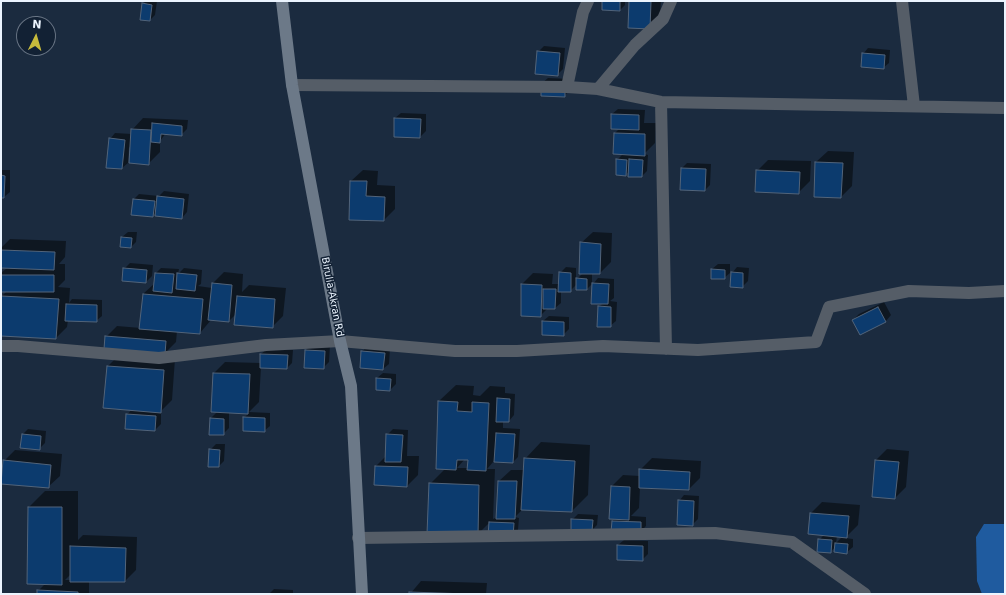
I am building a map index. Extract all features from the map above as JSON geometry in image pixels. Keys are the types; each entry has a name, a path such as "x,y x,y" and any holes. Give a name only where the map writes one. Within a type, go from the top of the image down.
{"street":[{"name":"Birulia-Akran Rd","path":"282,1 292,85 340,341 351,386 362,594"},
{"path":"567,87 583,12 588,1"},
{"path":"598,89 635,45 663,19 672,1"},
{"path":"902,1 914,106"},
{"path":"292,85 567,87 598,89 661,102 1005,108"},
{"path":"661,102 666,349"},
{"path":"1,346 159,358 266,346 340,341 455,352 517,351 603,346 698,350 816,342 829,307 909,291 969,293 1005,291"},
{"path":"358,538 715,533 792,542 865,594"}],"water":[{"path":"984,524 1005,524 1005,594 982,594 977,581 976,537"}],"building":[{"path":"602,1 620,1 620,11 602,10"},
{"path":"629,1 651,1 650,29 628,28"},
{"path":"142,3 152,5 150,21 140,20"},
{"path":"537,51 560,53 558,76 535,74"},
{"path":"862,53 885,55 884,69 861,67"},
{"path":"541,83 565,84 565,97 541,96"},
{"path":"611,114 639,115 639,130 611,129"},
{"path":"394,118 421,119 420,138 394,137"},
{"path":"152,123 182,126 182,136 161,134 160,143 151,142"},
{"path":"131,129 151,130 149,165 129,163"},
{"path":"614,133 645,134 645,156 613,154"},
{"path":"109,138 125,140 122,169 106,168"},
{"path":"616,159 627,160 626,176 616,175"},
{"path":"629,159 643,160 642,177 628,177"},
{"path":"815,162 843,163 841,198 814,197"},
{"path":"681,168 706,169 705,191 680,190"},
{"path":"756,170 800,172 799,194 755,192"},
{"path":"1,175 5,176 4,198 1,198"},
{"path":"350,181 367,181 366,196 385,197 384,221 349,220"},
{"path":"157,196 184,199 182,219 155,216"},
{"path":"133,199 155,201 153,217 131,215"},
{"path":"121,237 132,238 131,248 120,247"},
{"path":"580,242 601,244 600,274 579,274"},
{"path":"1,250 55,252 54,270 1,268"},
{"path":"123,268 147,270 146,283 122,281"},
{"path":"711,269 725,270 725,279 711,279"},
{"path":"559,272 571,273 571,292 558,292"},
{"path":"731,272 743,273 743,288 730,287"},
{"path":"155,273 174,274 172,293 153,291"},
{"path":"177,273 197,275 195,291 176,289"},
{"path":"1,275 54,275 54,292 1,292"},
{"path":"576,278 587,279 587,290 576,290"},
{"path":"212,283 232,285 229,322 208,320"},
{"path":"592,283 609,284 608,304 591,304"},
{"path":"521,284 542,285 541,317 521,316"},
{"path":"543,289 556,289 555,309 543,309"},
{"path":"143,294 203,299 200,334 139,329"},
{"path":"1,296 59,299 56,339 1,336"},
{"path":"237,296 275,299 273,328 234,325"},
{"path":"66,304 97,305 97,322 65,321"},
{"path":"598,306 611,307 611,327 597,327"},
{"path":"878,307 886,322 860,335 852,320"},
{"path":"542,321 564,322 564,336 542,335"},
{"path":"105,336 166,341 165,354 104,349"},
{"path":"305,350 325,351 324,369 304,368"},
{"path":"361,351 385,353 383,370 360,368"},
{"path":"260,354 288,355 287,369 260,368"},
{"path":"107,366 164,370 161,413 103,408"},
{"path":"213,373 250,374 248,414 211,412"},
{"path":"376,378 391,379 390,391 376,390"},
{"path":"497,398 510,399 509,422 496,422"},
{"path":"438,401 458,402 457,411 472,412 472,402 489,403 486,471 467,470 468,460 457,460 456,470 436,469"},
{"path":"126,414 156,416 155,431 125,429"},
{"path":"243,417 265,418 265,432 243,431"},
{"path":"210,418 224,419 224,435 209,435"},
{"path":"496,433 515,434 513,463 494,462"},
{"path":"22,434 41,436 40,450 20,448"},
{"path":"386,434 403,435 401,462 385,462"},
{"path":"209,449 220,450 219,467 208,467"},
{"path":"524,458 575,461 572,512 521,510"},
{"path":"3,460 51,465 49,488 1,484"},
{"path":"875,460 899,462 895,499 872,497"},
{"path":"375,466 408,467 407,487 374,485"},
{"path":"639,469 690,472 689,490 639,488"},
{"path":"498,481 517,481 515,519 496,519"},
{"path":"429,483 479,485 478,536 427,534"},
{"path":"611,486 630,487 629,520 609,519"},
{"path":"678,500 694,501 693,526 677,525"},
{"path":"28,507 62,507 62,585 27,584"},
{"path":"810,513 849,516 847,538 808,534"},
{"path":"571,519 593,520 592,531 571,530"},
{"path":"612,521 641,522 641,533 611,532"},
{"path":"489,522 514,523 513,537 488,536"},
{"path":"818,539 832,540 831,553 817,552"},
{"path":"835,543 848,544 847,554 834,552"},
{"path":"617,545 643,546 643,561 617,560"},
{"path":"70,546 126,548 125,582 70,582"},
{"path":"37,590 78,592 78,594 37,594"},
{"path":"409,592 468,594 409,594"}]}
